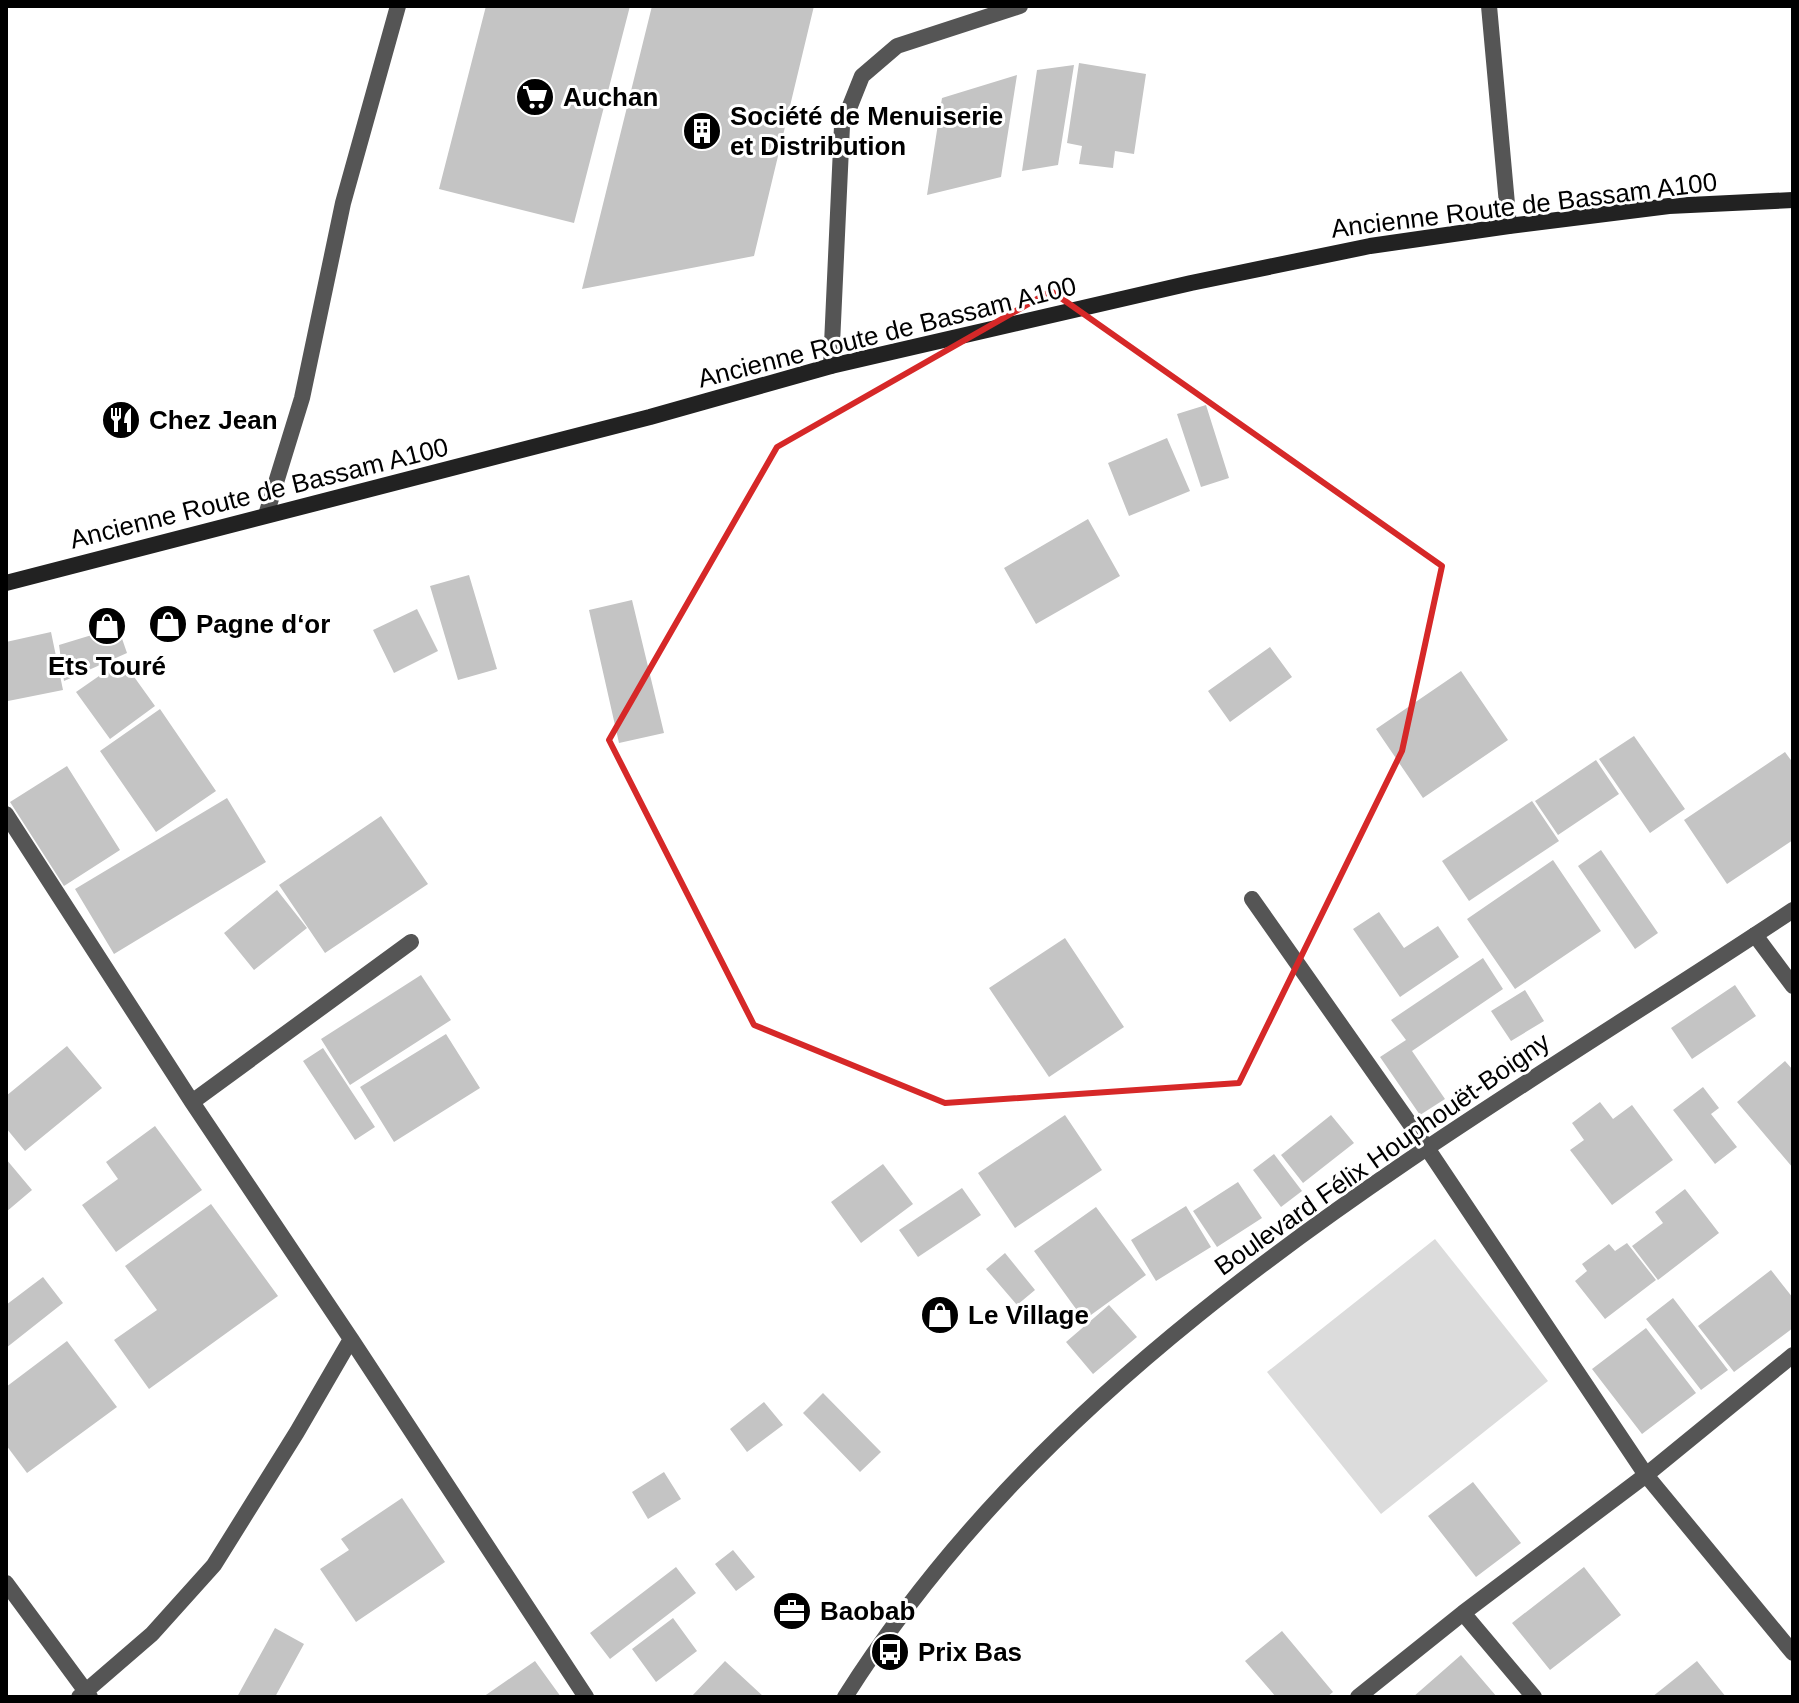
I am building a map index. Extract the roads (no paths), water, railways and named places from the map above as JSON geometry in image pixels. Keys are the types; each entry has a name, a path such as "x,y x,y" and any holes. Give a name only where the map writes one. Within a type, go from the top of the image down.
{"main road":[{"name":"Ancienne Route de Bassam A100","path":"6,583 650,417 831,366 1191,283 1370,246 1509,226 1669,206 1793,200"}],"street":[{"path":"266,515 302,398 343,203 398,6"},
{"path":"831,366 842,126 862,76 897,46 1020,6"},
{"path":"1489,6 1509,226"},
{"path":"6,814 192,1102 586,1697"},
{"path":"1252,899 1427,1148 1646,1475 1793,1653"},
{"name":"Boulevard Félix Houphouët-Boigny","path":"845,1697 918,1592 973,1527 1052,1443 1115,1383 1212,1301 1325,1216 1502,1096 1793,910"},
{"path":"1755,935 1793,986"},
{"path":"192,1102 411,942"},
{"path":"6,1583 85,1695 152,1634 214,1565 351,1339"},
{"path":"1358,1697 1463,1613 1646,1475 1793,1355"},
{"path":"1463,1613 1534,1697"}],"place":[{"name":"Auchan","path":"535,97"},
{"name":"Société de Menuiserie et Distribution","path":"702,131"},
{"name":"Chez Jean","path":"121,420"},
{"name":"Pagne d‘or","path":"168,624"},
{"name":"Ets Touré","path":"107,626"},
{"name":"Le Village","path":"940,1315"},
{"name":"Baobab","path":"792,1611"},
{"name":"Prix Bas","path":"890,1652"}]}
